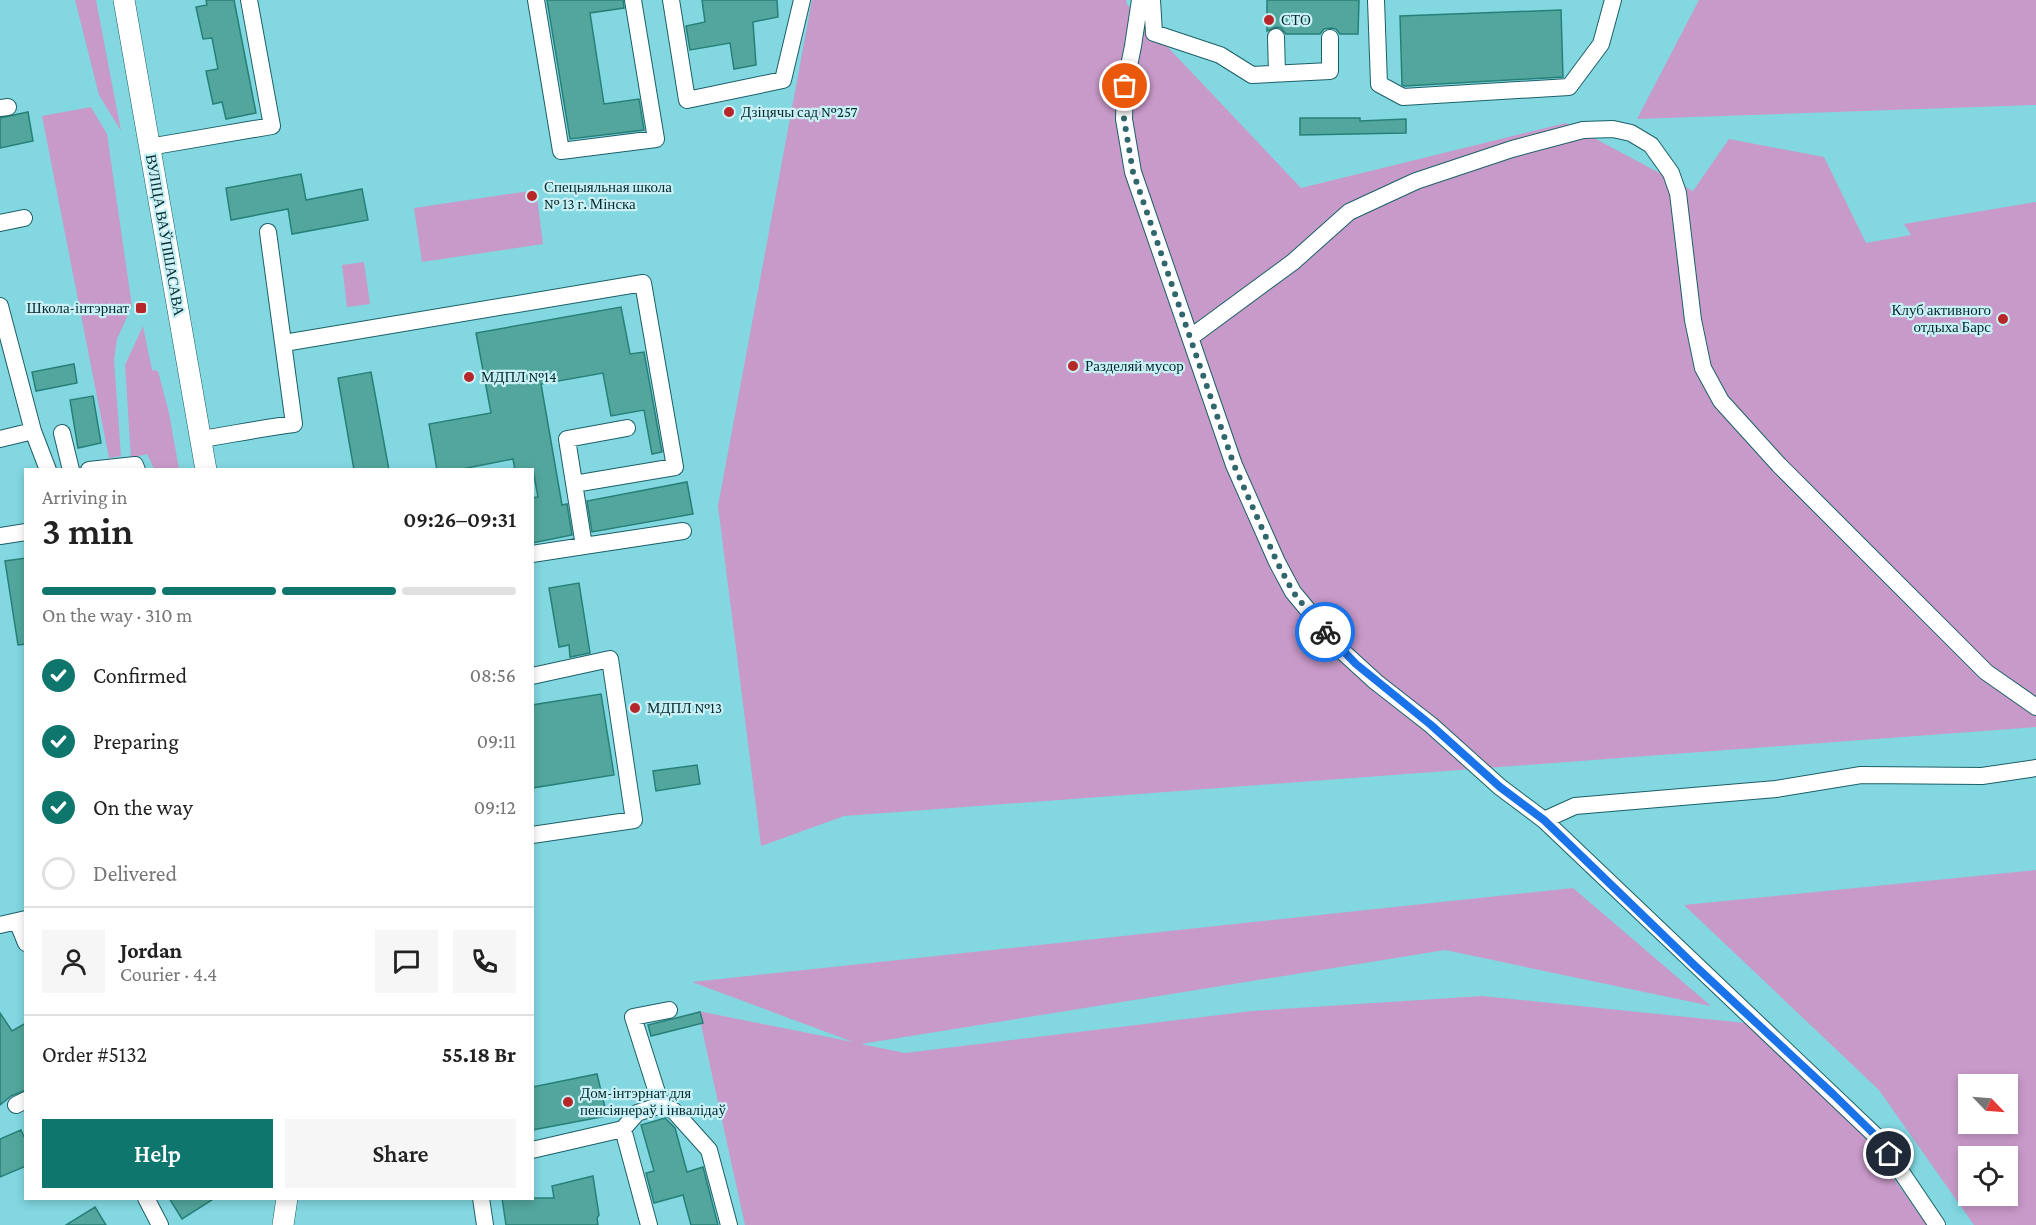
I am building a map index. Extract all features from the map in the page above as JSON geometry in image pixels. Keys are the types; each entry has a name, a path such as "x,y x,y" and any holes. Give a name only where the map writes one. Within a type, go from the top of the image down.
{"main road":[{"name":"ВУЛІЦА ВАЎПШАСАВА","path":"124,0 206,468"},
{"path":"283,1225 286,1200"}],"street":[{"path":"149,147 272,126 249,0"},
{"path":"536,0 561,151 656,138 633,0"},
{"path":"671,0 687,100 783,80 802,0"},
{"path":"1140,0 1125,86 1124,119 1133,172 1234,465 1277,562 1293,592 1342,651 1431,725 1500,787 1544,820 1879,1139 1937,1225"},
{"path":"1152,0 1154,33 1220,55 1252,75 1330,71 1330,38"},
{"path":"1376,0 1379,84 1403,97 1569,87 1601,44 1613,0"},
{"path":"1275,37 1277,74"},
{"path":"1191,337 1293,262 1349,212 1416,181 1512,149 1583,130 1613,129 1631,133 1651,145 1671,173 1678,193 1693,320 1703,368 1721,400 1779,465 1986,672 2036,707"},
{"path":"0,223 24,218"},
{"path":"202,439 294,424 285,343 268,232"},
{"path":"285,343 643,283 675,467 574,484"},
{"path":"0,306 7,364 47,468"},
{"path":"584,546 567,439 627,428"},
{"path":"0,439 33,431"},
{"path":"62,433 71,468"},
{"path":"107,468 135,465 136,468"},
{"path":"534,554 683,531"},
{"path":"0,536 24,532"},
{"path":"534,676 610,659 634,820 534,835"},
{"path":"1544,820 1575,806 1776,789 1861,775 1982,776 2036,768"},
{"path":"14,922 24,940"},
{"path":"661,1105 633,1017 669,1010"},
{"path":"534,1150 623,1129 636,1113 661,1105 674,1111 709,1150 729,1225"},
{"path":"623,1129 649,1225"},
{"path":"147,1200 160,1225"},
{"path":"481,1200 485,1225"}],"shaded area":[{"path":"75,0 96,0 121,131 99,95"},
{"path":"812,0 1126,0 1127,4 1301,188 1566,123 1693,191 1729,139 1824,157 1866,243 1911,235 1904,224 2036,202 2036,727 844,816 761,846 718,506"},
{"path":"1699,0 2036,0 2036,105 1637,119"},
{"path":"91,107 107,134 132,306 117,339 114,360 121,456 109,458 42,116"},
{"path":"536,190 543,244 422,262 414,208"},
{"path":"364,262 370,304 347,307 342,265"},
{"path":"143,326 152,370 158,371 169,413 179,468 154,468 147,454 131,458 125,365"},
{"path":"2036,870 2036,1225 1974,1225 1961,1206 2018,1206 2018,1146 1958,1146 1958,1202 1879,1090 1684,905"},
{"path":"1573,888 1711,1006 1445,950 861,1044 905,1053 1252,1011 1482,996 1765,1025 1847,1113 1927,1225 745,1225 698,1011 853,1042 692,982"}],"building":[{"path":"206,0 234,0 256,113 226,119 222,102 213,104 206,71 218,69 212,38 203,39 196,7 207,5"},
{"name":"Спецыяльная школа № 13 г. Мінска","path":"547,0 623,0 624,8 590,13 604,104 639,99 644,130 570,139"},
{"path":"702,0 777,0 778,17 753,22 756,65 734,69 730,43 690,50 686,26 705,22"},
{"path":"1267,0 1359,0 1358,34 1340,34 1336,29 1331,28 1324,29 1320,34 1286,34 1281,28 1276,27 1267,31"},
{"path":"1561,10 1563,77 1402,85 1400,16"},
{"path":"28,112 33,141 0,148 0,118"},
{"path":"1300,118 1360,118 1360,121 1406,119 1406,133 1300,135"},
{"path":"301,174 306,200 362,189 368,220 292,234 288,209 231,220 226,188"},
{"path":"621,307 630,354 644,352 662,452 652,454 644,410 611,416 603,373 541,384 562,505 567,504 572,535 534,543 534,498 538,497 534,468 515,468 513,459 467,468 437,468 429,424 491,413 476,333"},
{"path":"74,364 77,383 36,391 32,372"},
{"path":"371,372 389,468 354,468 338,378"},
{"path":"93,396 101,443 78,448 70,400"},
{"path":"687,482 693,514 592,532 587,501"},
{"path":"24,558 24,644 18,645 5,561"},
{"path":"579,583 590,653 570,657 569,645 559,647 549,588"},
{"path":"601,694 614,775 534,788 534,705"},
{"path":"697,765 700,784 656,791 653,771"},
{"path":"700,1012 703,1023 651,1036 648,1025"},
{"path":"0,1013 12,1031 24,1024 24,1091 11,1096 0,1105"},
{"name":"Дом-інтэрнат для пенсіянераў і інвалідаў","path":"597,1074 607,1116 534,1130 534,1087"},
{"path":"665,1118 675,1128 687,1172 703,1167 718,1225 691,1225 683,1195 654,1203 646,1173 654,1171 641,1125"},
{"path":"21,1130 24,1137 24,1167 0,1177 0,1139"},
{"path":"593,1176 599,1215 598,1225 506,1225 502,1200 554,1198 552,1186"},
{"path":"170,1200 212,1200 182,1219"},
{"path":"95,1207 106,1225 66,1225"}],"way so far":[{"path":"1125,86 1124,119 1133,172 1234,465 1277,562 1293,592 1325,632"}],"place":[{"name":"СТО","path":"1269,20"},
{"name":"Дзіцячы сад №257","path":"729,112"},
{"name":"Спецыяльная школа № 13 г. Мінска","path":"532,196"},
{"name":"Школа-інтэрнат","path":"141,308"},
{"name":"Клуб активного отдыха Барс","path":"2003,319"},
{"name":"Разделяй мусор","path":"1073,366"},
{"name":"МДПЛ №14","path":"469,377"},
{"name":"МДПЛ №13","path":"635,708"},
{"name":"Дом-інтэрнат для пенсіянераў і інвалідаў","path":"568,1102"}],"route":[{"path":"1325,632 1376,682 1431,725 1500,787 1544,820 1693,964 1834,1095 1879,1139 1889,1154"}]}
